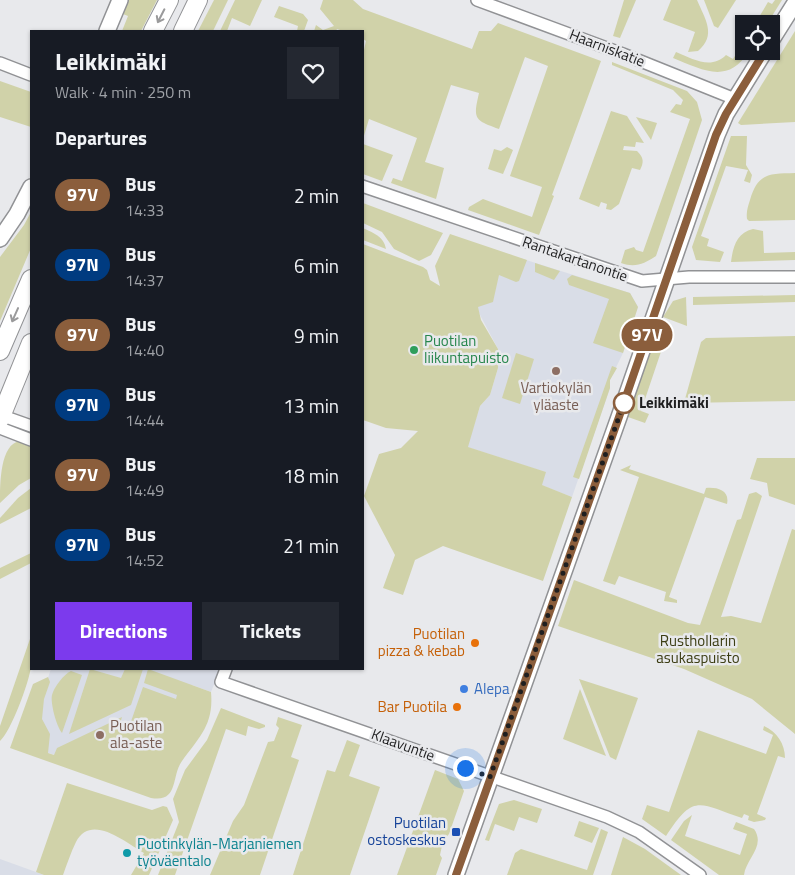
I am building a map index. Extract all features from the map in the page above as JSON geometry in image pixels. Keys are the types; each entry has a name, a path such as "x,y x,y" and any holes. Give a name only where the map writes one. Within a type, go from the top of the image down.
{"main road":[{"path":"107,30 120,0"},
{"path":"154,30 169,0"},
{"path":"183,30 198,0"},
{"path":"780,27 795,3"},
{"path":"456,875 619,417 716,135 735,99 759,60"},
{"path":"0,239 17,214 30,189"},
{"path":"0,351 30,281"},
{"path":"0,419 30,345"}],"street":[{"name":"Haarniskatie","path":"477,0 620,52 735,99"},
{"path":"0,63 30,75"},
{"name":"Rantakartanontie","path":"364,187 642,281 795,276"},
{"path":"0,419 30,426"},
{"path":"0,419 30,439"},
{"name":"Klaavuntie","path":"226,670 221,682 616,821 664,848 700,875"}],"shaded area":[{"name":"Vartiokylän yläaste","path":"520,258 630,293 638,307 623,353 610,380 610,388 572,497 541,485 545,472 467,447 480,406 490,395 498,368 498,349 459,275"},
{"name":"Puotilan ala-aste","path":"51,670 220,670 211,692 192,685 152,788 25,745"},
{"path":"0,859 36,872 44,875 0,875"}],"green space":[{"path":"128,0 157,0 142,30 122,30 128,16 123,14"},
{"path":"214,0 228,0 213,30 199,30"},
{"path":"235,0 262,0 250,26 232,18 227,30 220,30"},
{"path":"323,0 353,0 363,9 472,49 479,31 491,31 498,23 601,61 539,235 468,210 469,207 483,199 532,217 542,187 510,176 548,66 525,57 499,129 480,121 477,117 476,108 479,93 451,85 425,162 444,168 436,199 391,183 393,178 402,181 417,138 369,119 364,136 364,50 366,41 364,40 364,30 323,30 334,26 320,9"},
{"path":"624,0 636,0 620,38 613,36"},
{"path":"671,0 697,0 708,27 707,39 698,51 688,52 695,32 663,20"},
{"path":"704,0 736,0 718,28 714,26"},
{"path":"775,0 782,0 773,15 760,15 768,2 772,4"},
{"path":"279,6 303,14 308,20 304,30 297,30 298,26 274,17"},
{"path":"316,25 323,30 314,30"},
{"path":"795,31 795,122 741,125 738,123 777,60 780,60 780,55"},
{"path":"676,52 702,62 714,62 726,55 733,59 735,56 735,60 742,60 732,68 714,72 673,58"},
{"path":"612,62 687,91 697,102 702,120 656,256 635,265 621,263 625,250 634,247 636,250 643,252 690,119 670,112 676,104 681,105 683,100 673,90 612,65"},
{"path":"0,81 30,92 30,127 0,117"},
{"path":"611,111 627,116 644,143 636,142 635,147 624,146 623,150 637,151 643,160 642,165 640,170 632,168 619,204 611,210 606,209 607,204 601,202 599,207 579,199"},
{"path":"636,117 657,123 651,140"},
{"path":"731,136 747,136 746,165 752,175 750,183 744,181 748,170 726,166 701,236 709,239 707,246 724,252 720,262 696,260 692,247"},
{"path":"364,144 393,155 382,181 364,174"},
{"path":"507,147 513,150 503,174 488,169 494,149 501,151"},
{"path":"795,173 795,220 749,221 747,219 747,209 753,191 761,179 766,176"},
{"path":"364,203 443,233 431,255 419,261 394,249 382,232 364,223"},
{"path":"30,214 30,250 0,321 0,257"},
{"path":"364,228 380,238 386,249 364,240"},
{"path":"753,229 763,231 764,253 795,252 795,260 731,262 737,241 743,234"},
{"path":"450,234 527,260 519,281 516,282 499,275 493,302 478,307 481,320 498,349 498,368 490,395 480,406 468,447 546,472 542,485 572,497 543,581 443,546 415,560 403,595 383,588 395,555 364,496 379,454 401,448 418,431 386,428 364,420 364,244 423,267 427,270 430,280 440,286 435,266"},
{"path":"535,263 560,271 554,280 535,272"},
{"path":"572,275 630,293 638,307 623,353 593,343 609,299 569,285 567,279"},
{"path":"795,295 795,302 693,305 693,297"},
{"path":"686,297 687,326 663,317 673,301"},
{"path":"660,324 669,328 641,411 649,414 645,423 628,417"},
{"path":"795,336 795,401 686,403 685,399 701,342 706,338"},
{"path":"516,353 534,359 520,404 502,398"},
{"path":"612,366 617,368 610,380 610,388 579,479 573,477"},
{"path":"20,441 30,445 30,479 19,485 0,503 2,466 8,449"},
{"path":"757,458 795,458 795,505 769,496 767,483 750,479"},
{"path":"631,465 629,469 704,494 706,488 710,488 722,490 727,495 727,504 705,497 669,597 677,600 677,603 664,601 666,592 619,576 615,585 603,581 639,477 620,470"},
{"path":"30,489 30,509 0,524 0,518 18,498"},
{"name":"Rusthollarin asukaspuisto","path":"756,492 762,496 721,617 731,616 761,623 792,529 795,530 795,734 752,699 684,669 558,626 574,580 688,623 700,625 737,520 741,519 749,494"},
{"path":"30,553 30,564 0,579 0,568"},
{"path":"30,639 30,674 14,718 0,741 0,726"},
{"path":"90,670 121,678 125,670 143,670 131,705 69,734"},
{"path":"148,670 151,670 211,692 208,722 182,761 173,787 166,796 151,798 10,748 33,684 48,677 50,682 44,699 42,719 50,734 48,753 54,755 57,748 122,717 119,727 128,730 143,687 176,699 177,695 144,683"},
{"path":"71,671 82,675 62,733 54,715 52,695 60,681"},
{"path":"579,679 638,698 616,760 610,757"},
{"path":"580,689 606,756 563,739"},
{"path":"221,708 265,725 265,727 259,729 248,726 246,736 226,729 175,875 158,875 179,822 173,799 185,770 207,740"},
{"path":"278,717 302,725 291,757 299,760 260,875 210,875 233,821 244,805 268,742 274,741 279,728 276,725"},
{"path":"764,726 779,739 784,748 785,758 778,756 757,814 766,818 765,820 754,822 748,820 749,816 744,814 742,818 716,808 698,805 691,807 684,813 666,836 642,819 647,805 669,812 698,730 766,754 773,735 763,730"},
{"path":"347,740 360,745 349,776 380,787 350,875 293,875 327,770 335,772"},
{"path":"435,770 458,779 464,791 449,834 443,841 440,855 442,858 436,875 397,875"},
{"path":"67,783 152,810 163,806 167,807 173,820 149,875 131,875 144,853 118,837 99,830 90,830 82,834 74,846 63,875 44,875 36,872"},
{"path":"514,800 542,809 537,823 519,817 514,831 495,824 489,841 485,840 499,804"},
{"path":"692,815 685,836 740,855 747,834 733,829 736,822 754,829 758,841 757,847 745,869 744,875 719,875 671,840 684,821"},
{"path":"579,821 599,828 592,843 574,836"},
{"path":"601,829 608,832 593,875 507,875 515,853 521,849 587,870"},
{"path":"623,837 645,849 681,875 611,875"}],"bus line":[{"name":"97V","path":"456,875 619,417 673,255 716,135 726,114 759,60"}],"place":[{"name":"Puotilan liikuntapuisto","path":"414,350"},
{"name":"Vartiokylän yläaste","path":"556,371"},
{"name":"Leikkimäki","path":"624,403"},
{"name":"Puotilan pizza & kebab","path":"475,643"},
{"name":"Alepa","path":"464,689"},
{"name":"Bar Puotila","path":"457,707"},
{"name":"Puotilan ala-aste","path":"100,735"},
{"name":"Puotilan ostoskeskus","path":"456,832"},
{"name":"Puotinkylän-Marjaniemen työväentalo","path":"127,853"}],"route":[{"path":"465,768 490,777 625,400 624,403"}]}
